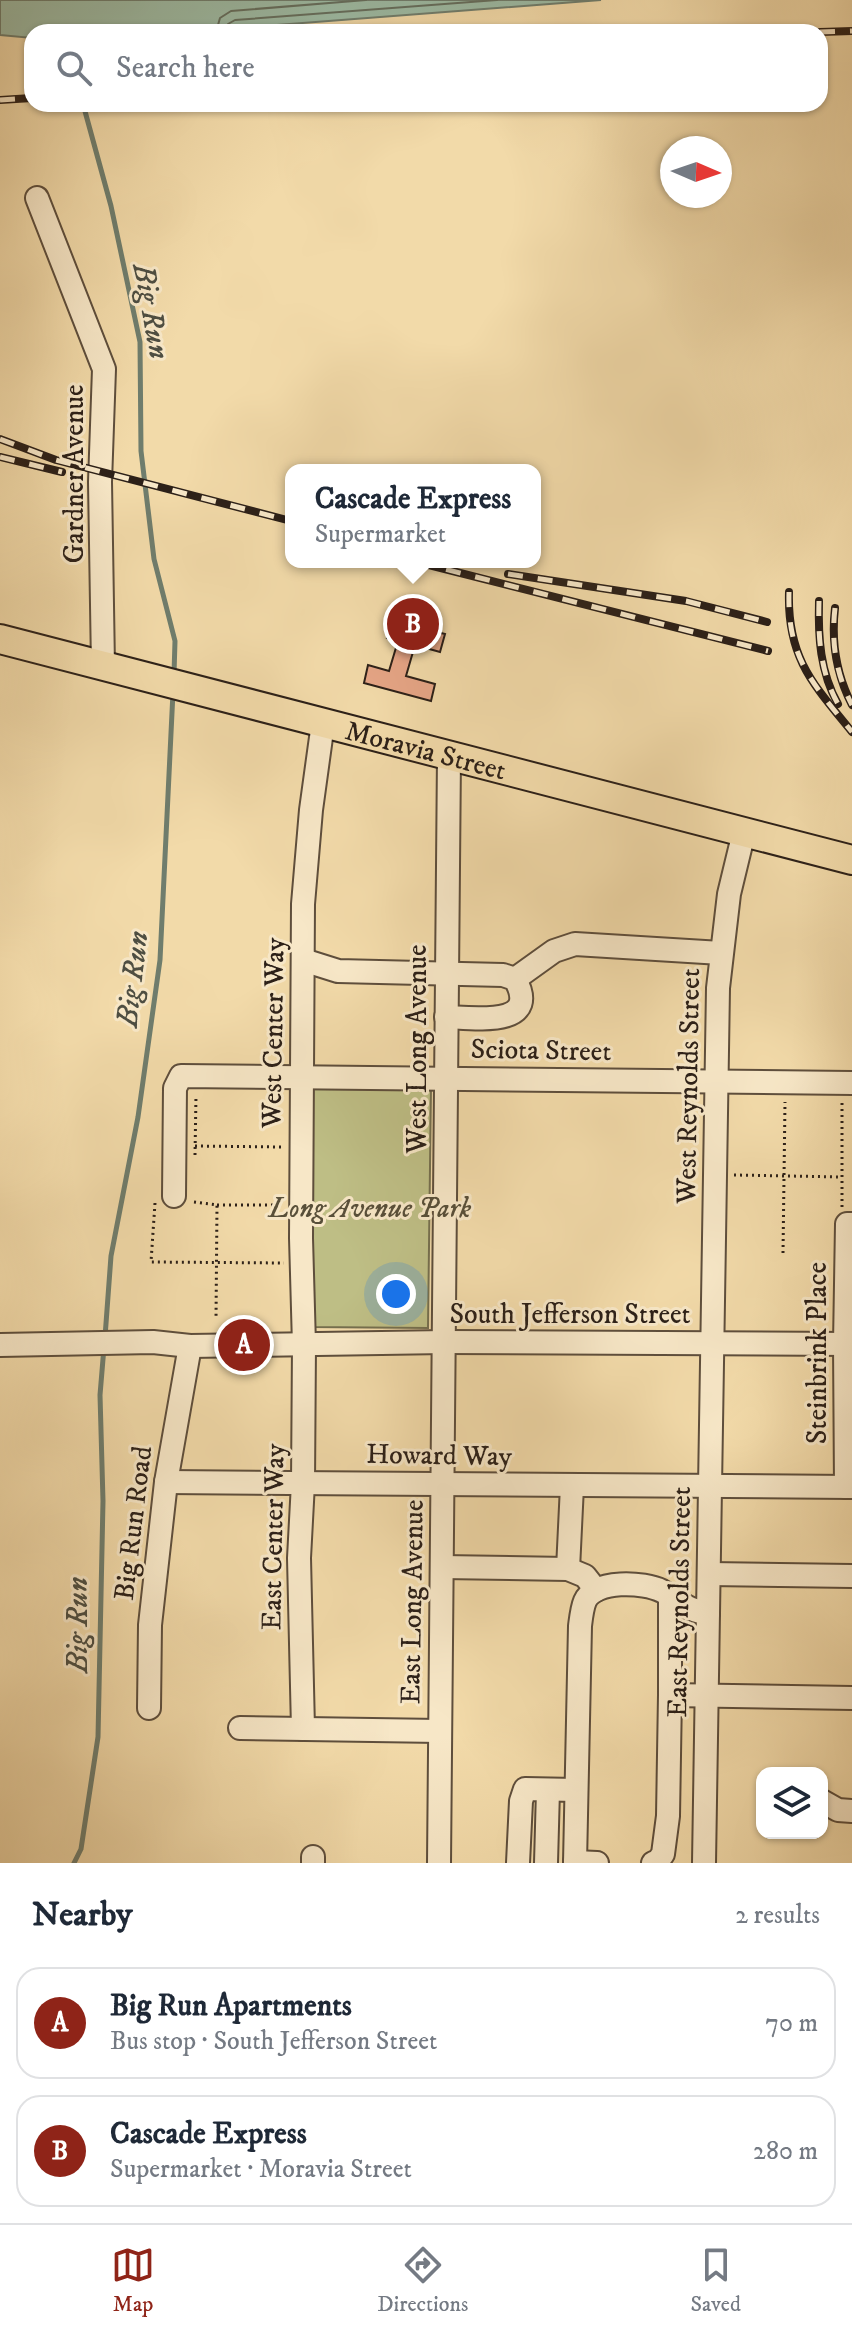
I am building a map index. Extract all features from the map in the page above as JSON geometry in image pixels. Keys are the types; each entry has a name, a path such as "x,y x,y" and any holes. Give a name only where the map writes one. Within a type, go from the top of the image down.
{"main road":[{"name":"Moravia Street","path":"0,639 852,860"}],"street":[{"name":"Gardner Avenue","path":"37,198 104,369 100,482 103,666"},
{"name":"West Center Way","path":"304,1345 301,1076 306,855 323,723"},
{"name":"West Long Avenue","path":"445,1342 449,756"},
{"name":"West Reynolds Street","path":"712,1343 721,953 729,894 744,832"},
{"path":"515,979 554,951 575,944 721,953"},
{"path":"303,960 338,971 503,975 515,979 521,991 521,1004 515,1012 500,1018 446,1017"},
{"name":"Sciota Street","path":"188,1083 301,1076 717,1082 847,1091"},
{"path":"175,1200 175,1091 177,1081 188,1083"},
{"name":"Steinbrink Place","path":"849,1487 850,1224"},
{"name":"South Jefferson Street","path":"0,1345 82,1342 153,1342 190,1346 445,1342 848,1344"},
{"name":"East Long Avenue","path":"439,1863 445,1342"},
{"name":"East Reynolds Street","path":"704,1863 712,1343"},
{"name":"East Center Way","path":"303,1729 299,1558 304,1345"},
{"name":"Big Run Road","path":"149,1708 150,1625 166,1482 190,1346"},
{"name":"Howard Way","path":"166,1482 849,1487"},
{"path":"568,1569 572,1486"},
{"path":"442,1567 568,1569 585,1576 596,1590"},
{"path":"709,1574 852,1576"},
{"path":"597,1863 575,1863 580,1626 586,1598 596,1590 614,1584 629,1584 659,1589 696,1612 708,1613"},
{"path":"653,1863 663,1854 668,1816 670,1597"},
{"path":"670,1695 852,1698"},
{"path":"240,1728 440,1731"},
{"path":"518,1863 521,1801 536,1789 576,1790"},
{"path":"536,1789 546,1863"},
{"path":"828,1804 838,1810 852,1811"}],"path":[{"path":"188,1083 195,1160"},
{"path":"847,1091 842,1212 850,1224"},
{"path":"783,1253 785,1098"},
{"path":"195,1146 291,1147"},
{"path":"729,1175 842,1177"},
{"path":"291,1206 217,1205 175,1200 151,1262 291,1264"},
{"path":"216,1319 217,1205"}],"green space":[{"name":"Long Avenue Park","path":"312,1085 431,1087 428,1328 309,1327"}],"water":[{"path":"0,0 601,0 288,24 24,24 24,37 0,35"}],"building":[{"path":"396,606 437,617 433,631 445,634 440,652 415,645 406,676 435,684 431,701 364,683 368,665 389,671 398,641 387,638"}],"waterway":[{"name":"Big Run","path":"85,112 111,206 140,342 141,451 154,559 175,641 174,674"},
{"name":"Big Run","path":"105,1337 111,1256 138,1117 160,960 173,692"},
{"name":"Big Run","path":"74,1863 81,1849 98,1737 103,1501 100,1395 104,1347"}],"railway":[{"path":"828,32 852,31"},
{"path":"0,100 24,98"},
{"path":"0,439 56,460 285,519"},
{"path":"0,457 62,472"},
{"path":"441,568 768,651"},
{"path":"508,574 686,601 767,622"},
{"path":"789,592 793,635 805,669 852,732"},
{"path":"819,601 821,654 838,704"},
{"path":"835,608 836,658 852,705"}],"place":[{"name":"Cascade Express","path":"413,624"},
{"name":"Big Run Apartments","path":"244,1345"}]}
